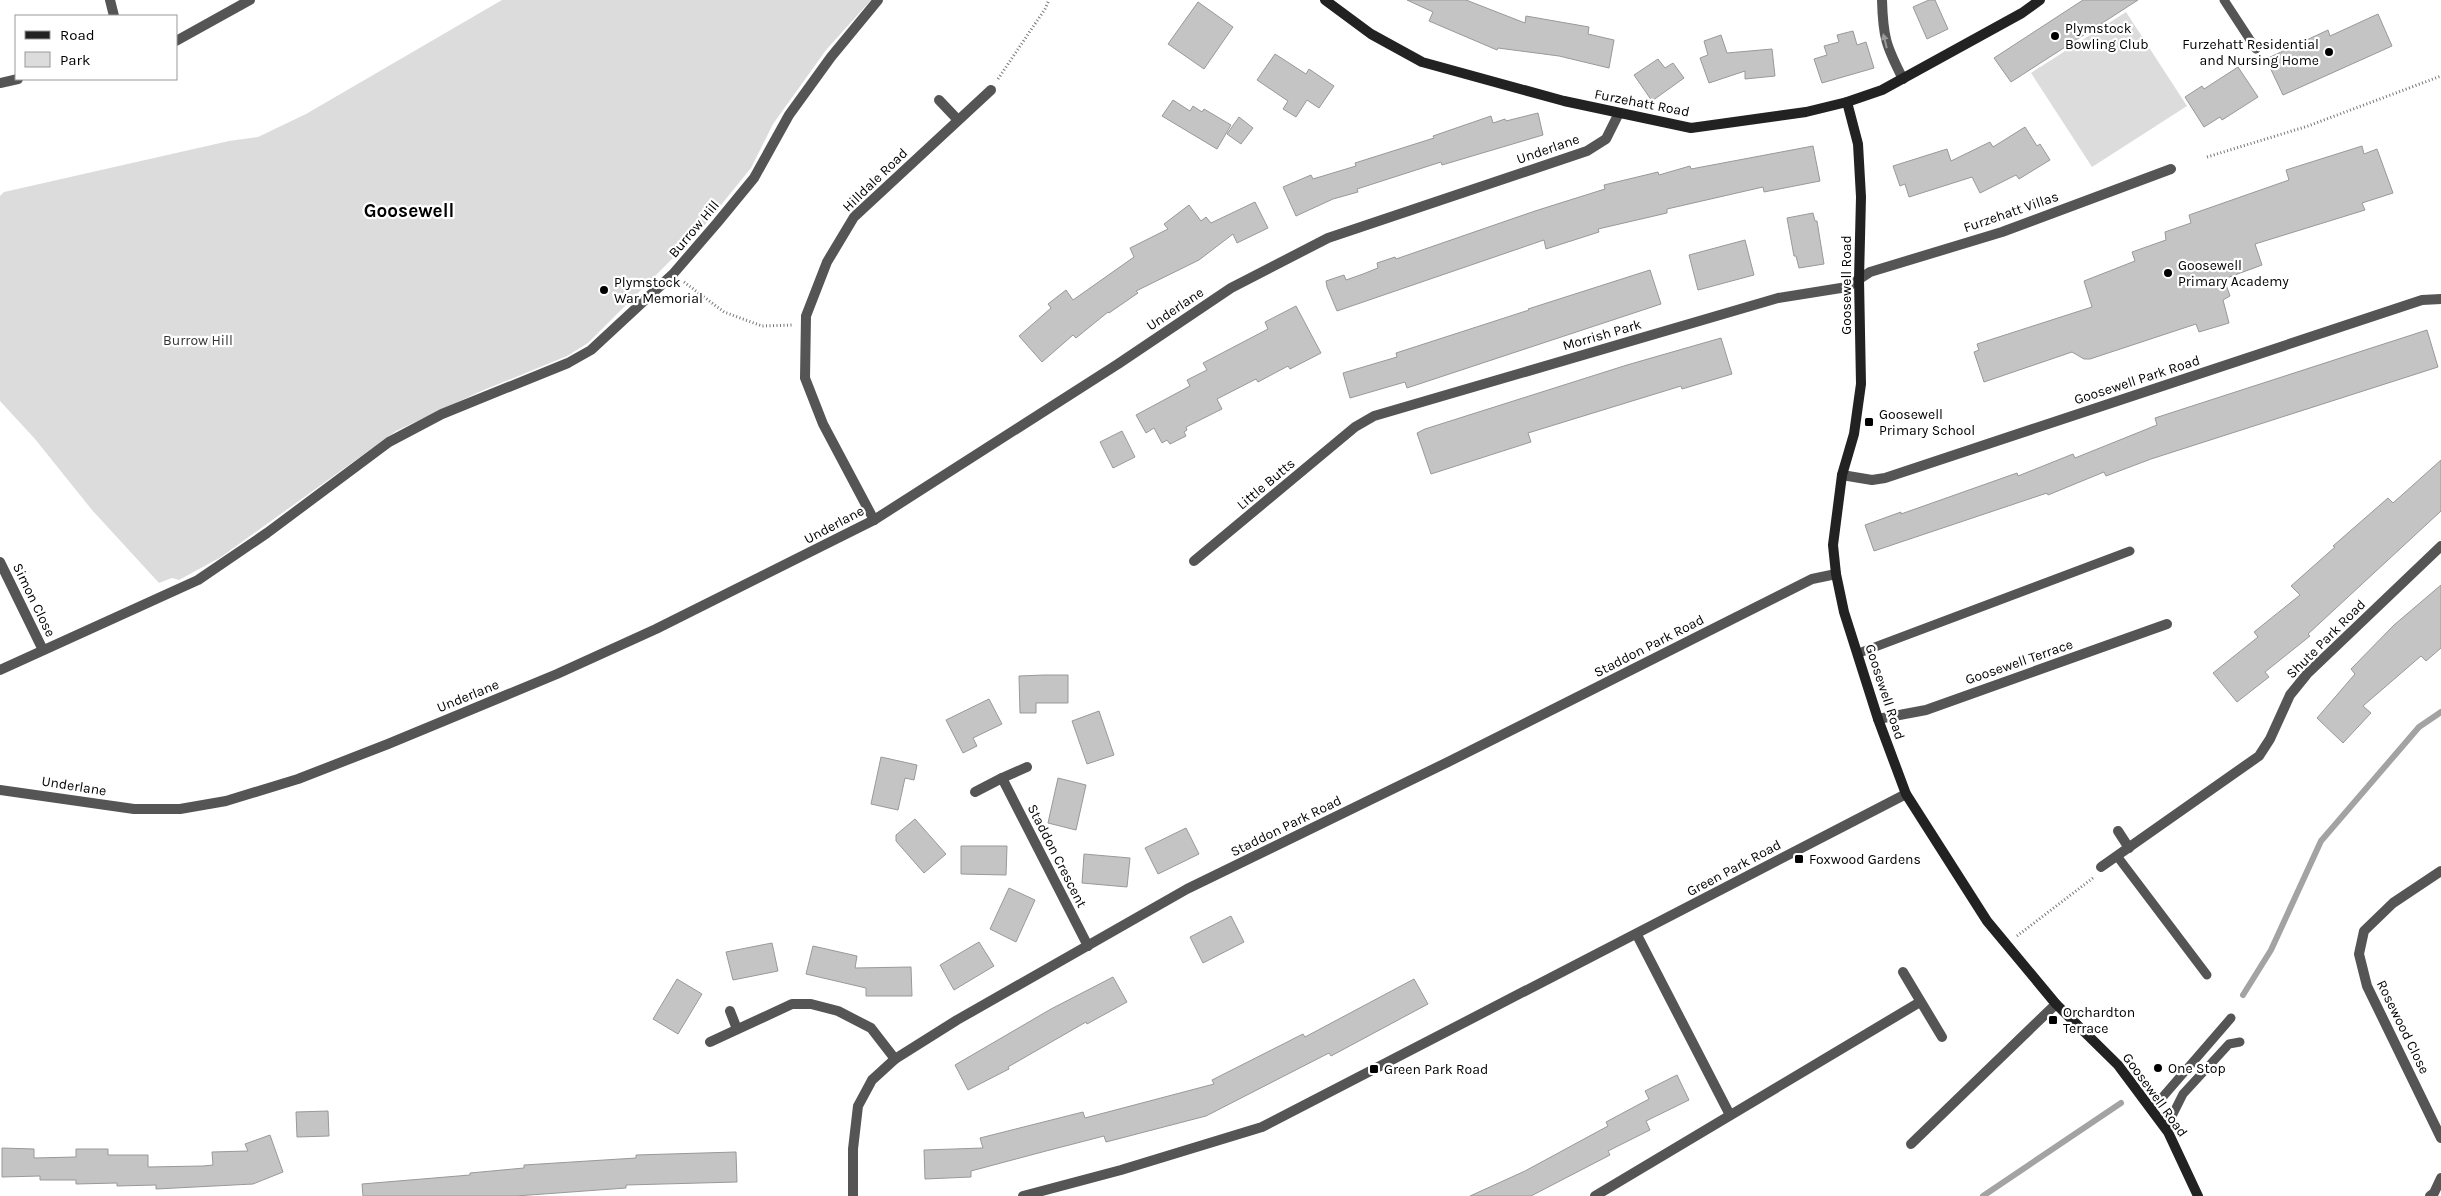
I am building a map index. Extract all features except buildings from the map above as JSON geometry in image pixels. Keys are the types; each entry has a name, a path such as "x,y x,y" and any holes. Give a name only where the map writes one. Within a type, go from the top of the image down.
{"street":[{"path":"110,0 114,15"},
{"path":"178,40 250,0"},
{"name":"Burrow Hill","path":"0,670 125,612 168,596 198,580 266,533 389,442 442,414 568,363 592,350 673,274 754,178 789,116 831,58 878,0"},
{"name":"Furzehatt Road","path":"1324,0 1371,34 1422,62 1564,101 1690,128 1788,115 1847,102 1882,90 2022,13 2040,0"},
{"path":"1882,0 1882,30 1888,50 1903,79"},
{"path":"0,83 15,80"},
{"name":"Hilldale Road","path":"874,520 823,424 805,378 806,316 827,262 854,217 991,90"},
{"path":"939,100 958,120"},
{"name":"Goosewell Road","path":"1847,102 1858,144 1861,197 1859,279 1861,384 1854,434 1842,475 1833,545 1836,574 1844,612 1859,653 1878,719 1906,794 1960,881 2005,944 2056,1004 2118,1065 2168,1132 2198,1196"},
{"name":"Underlane","path":"0,790 134,809 180,809 235,798 316,772 557,674 742,587 874,520 1118,364 1231,288 1328,238 1587,151 1606,139 1618,113"},
{"name":"Furzehatt Villas","path":"1859,279 1870,272 2002,232 2171,169"},
{"name":"Morrish Park","path":"1355,427 1374,416 1778,298 1847,287 1859,279"},
{"name":"Goosewell Park Road","path":"1842,475 1872,480 1885,478 2422,300 2441,298"},
{"name":"Little Butts","path":"1194,561 1355,427"},
{"name":"Shute Park Road","path":"2101,867 2259,756 2270,739 2290,695 2307,674 2441,546"},
{"name":"Simon Close","path":"0,562 43,650"},
{"name":"Staddon Park Road","path":"854,1196 852,1149 858,1106 872,1080 895,1059 957,1020 1187,889 1457,758 1812,579 1836,574"},
{"name":"Goosewell Terrace","path":"1878,719 1926,710 2166,624"},
{"path":"975,792 1027,767"},
{"name":"Staddon Crescent","path":"1002,778 1088,946"},
{"name":"Green Park Road","path":"1023,1196 1130,1168 1262,1127 1637,935 1906,794"},
{"path":"2118,831 2129,848"},
{"name":"Rosewood Close","path":"2441,871 2393,903 2364,931 2358,954 2367,986 2441,1138"},
{"path":"1637,935 1730,1115"},
{"path":"1903,972 1942,1037"},
{"path":"1595,1196 1612,1192 1730,1115 1920,1002"},
{"path":"710,1042 792,1004 812,1004 838,1011 871,1028 895,1059"},
{"path":"1911,1144 2056,1004"},
{"path":"730,1011 737,1029"},
{"path":"2430,1196 2434,1193 2441,1178"}],"lane":[{"path":"2224,0 2256,48"},
{"path":"1859,653 2130,551"},
{"path":"2118,856 2207,975"},
{"path":"2154,1107 2232,1018"},
{"path":"2166,1128 2183,1094 2230,1044 2240,1042"}],"path":[{"path":"991,90 1046,9 1049,0"},
{"path":"2207,157 2308,126 2441,76"},
{"path":"673,274 724,312 762,326 791,325"},
{"path":"2005,944 2090,881 2101,867"}],"green space":[{"name":"Burrow Hill","path":"502,0 871,0 826,50 773,124 751,168 699,232 588,343 567,356 479,392 396,431 221,557 179,580 172,578 159,583 92,510 35,439 0,401 0,196 4,192 229,141 258,137 306,114"},
{"path":"2126,12 2187,106 2092,167 2031,73"}],"waterway":[{"path":"2243,995 2271,950 2321,841 2419,727 2441,712"},
{"path":"1983,1196 2121,1103"}],"place":[{"name":"Plymstock Bowling Club","path":"2055,36"},
{"name":"Furzehatt Residential and Nursing Home","path":"2329,52"},
{"name":"Goosewell Primary Academy","path":"2168,273"},
{"name":"Plymstock War Memorial","path":"604,290"},
{"name":"Goosewell Primary School","path":"1869,422"},
{"name":"Foxwood Gardens","path":"1799,859"},
{"name":"Orchardton Terrace","path":"2053,1020"},
{"name":"One Stop","path":"2158,1068"},
{"name":"Green Park Road","path":"1374,1069"}],"district":[{"name":"Goosewell","path":"409,211"}]}
